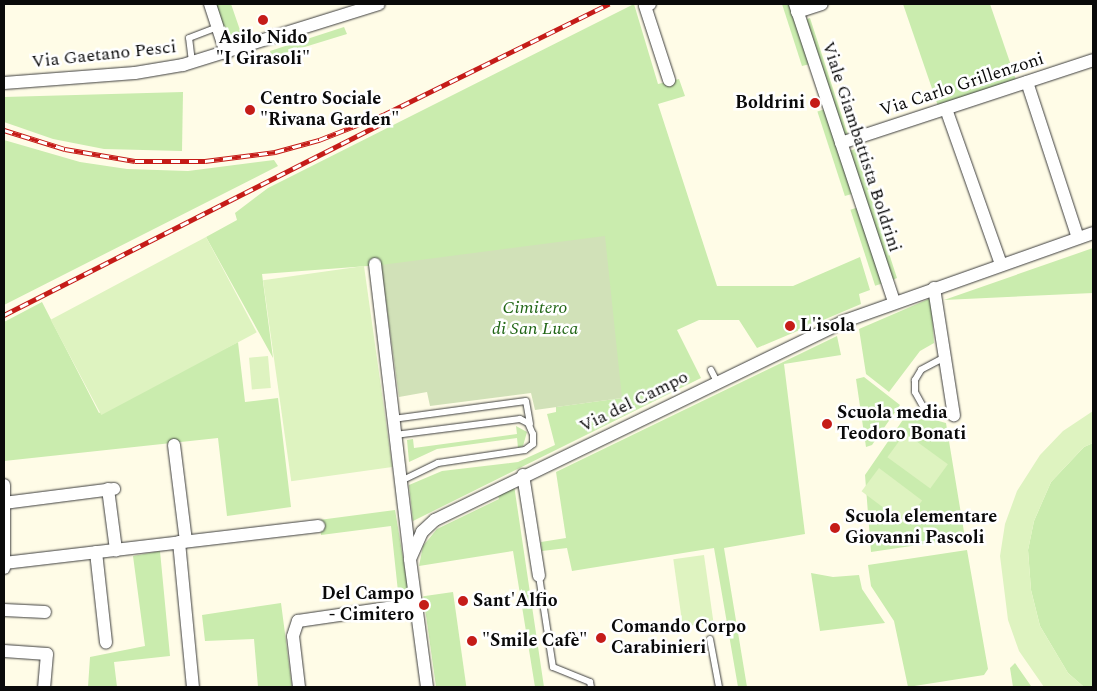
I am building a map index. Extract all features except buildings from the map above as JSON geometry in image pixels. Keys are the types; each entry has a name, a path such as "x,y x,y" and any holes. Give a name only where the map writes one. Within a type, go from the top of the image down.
{"street":[{"path":"210,4 226,52"},
{"path":"650,4 645,6 669,80"},
{"path":"796,8 822,4"},
{"name":"Via Gaetano Pesci","path":"4,83 135,72 192,62 373,5"},
{"name":"Viale Giambattista Boldrini","path":"796,8 894,301"},
{"name":"Via Carlo Grillenzoni","path":"841,143 1093,60"},
{"path":"1027,82 1078,238"},
{"path":"946,109 1001,264"},
{"name":"Via del Campo","path":"410,559 422,532 435,520 523,475 842,322 894,301 1093,233"},
{"path":"375,264 415,604 427,687"},
{"path":"934,288 954,415"},
{"path":"174,445 193,687"},
{"path":"523,475 538,576"},
{"path":"4,485 4,568"},
{"path":"4,500 111,489 116,550"},
{"path":"4,563 319,526"},
{"path":"96,552 106,642"},
{"path":"299,687 293,636 298,621 415,604"},
{"path":"4,610 45,612"},
{"path":"4,651 47,654 44,687"}],"lane":[{"path":"192,62 189,38 217,27"},
{"path":"945,357 921,370 915,380 915,392 925,410 954,415"},
{"path":"711,370 717,382"},
{"path":"393,418 526,401 534,439 525,450 438,463 401,481"},
{"path":"395,435 520,420 530,426"},
{"path":"538,576 552,667 590,682 591,687"},
{"path":"710,639 719,687"}],"green space":[{"path":"214,4 231,4 242,36 226,41"},
{"path":"634,4 658,84 679,79 685,96 658,104 717,286 793,286 860,257 870,290 859,294 861,304 757,348 739,320 699,320 677,330 701,378 413,521 409,485 442,471 518,462 555,445 547,414 556,412 556,407 622,398 381,265 262,274 273,358 206,237 237,220 235,213 268,188"},
{"path":"782,4 789,4 810,64 802,66"},
{"path":"903,4 990,4 1016,80 938,106"},
{"path":"810,18 848,134 840,137 802,20"},
{"path":"344,27 347,34 272,57 270,51"},
{"path":"183,92 182,151 104,149 53,139 4,122 4,97"},
{"path":"825,109 853,194 845,196 817,111"},
{"path":"4,140 80,162 127,169 188,171 274,160 278,166 4,305"},
{"path":"855,149 897,278 890,281 846,152"},
{"path":"859,207 884,283 875,286 850,210"},
{"name":"Cimitero di San Luca","path":"605,236 622,398 535,410 531,393 430,406 427,392 399,397 381,265"},
{"path":"206,237 257,332 101,415 51,320"},
{"path":"1093,248 1093,293 944,300"},
{"path":"364,266 392,467 291,481 263,280"},
{"path":"931,298 934,343 920,351 889,392 866,374 859,329"},
{"path":"42,302 99,413 238,342 245,402 278,398 291,507 227,516 218,438 4,461 4,322"},
{"path":"837,336 841,355 784,364 805,534 724,548 747,687 738,687 714,548 572,571 567,548 542,551 541,542 566,538 556,472"},
{"path":"268,356 271,388 252,390 249,358"},
{"path":"864,377 900,405 872,445 866,447 856,379"},
{"path":"911,408 924,417 946,423 965,538 871,552 865,475"},
{"path":"1093,411 1093,443 1084,447 1051,482 1034,521 1028,550 1031,590 1040,626 1068,673 1084,687 1044,687 1019,651 1008,620 1000,556 1005,524 1017,491 1040,455 1063,431"},
{"path":"516,426 527,432 523,446 518,448 517,438 437,449 409,462 407,440 413,439 414,448 517,434"},
{"path":"905,433 948,464 930,488 887,457"},
{"path":"1093,443 1093,687 1084,687 1068,673 1040,626 1031,590 1028,550 1034,521 1051,482 1084,447"},
{"path":"879,468 922,500 905,524 862,491"},
{"path":"514,485 544,687 535,687 513,551 419,566 423,546 437,529 499,499 497,492"},
{"path":"395,510 408,587 406,595 399,601 391,526 321,535 319,520"},
{"path":"967,550 988,669 984,675 908,687 894,621 871,586 868,565"},
{"path":"160,551 170,656 114,662 117,687 88,687 90,657 145,646 133,556"},
{"path":"704,555 713,622 683,627 673,559"},
{"path":"811,573 833,577 859,575 862,589 885,623 820,631"},
{"path":"453,592 466,687 436,687 423,596"},
{"path":"281,603 292,687 258,687 254,639 205,641 202,615"},
{"path":"1015,663 1032,687 1013,687 1010,668"}],"railway":[{"path":"4,130 65,149 135,161 205,161 275,152 319,140 385,114 609,4"},
{"path":"4,315 382,123"}],"place":[{"name":"Asilo Nido \"I Girasoli\"","path":"263,20"},
{"name":"Boldrini","path":"815,103"},
{"name":"Centro Sociale \"Rivana Garden\"","path":"250,110"},
{"name":"L'isola","path":"790,326"},
{"name":"Scuola media Teodoro Bonati","path":"827,424"},
{"name":"Scuola elementare Giovanni Pascoli","path":"835,528"},
{"name":"Sant'Alfio","path":"463,601"},
{"name":"Del Campo - Cimitero","path":"424,605"},
{"name":"Comando Corpo Carabinieri","path":"601,638"},
{"name":"\"Smile Cafè\"","path":"472,641"}]}
